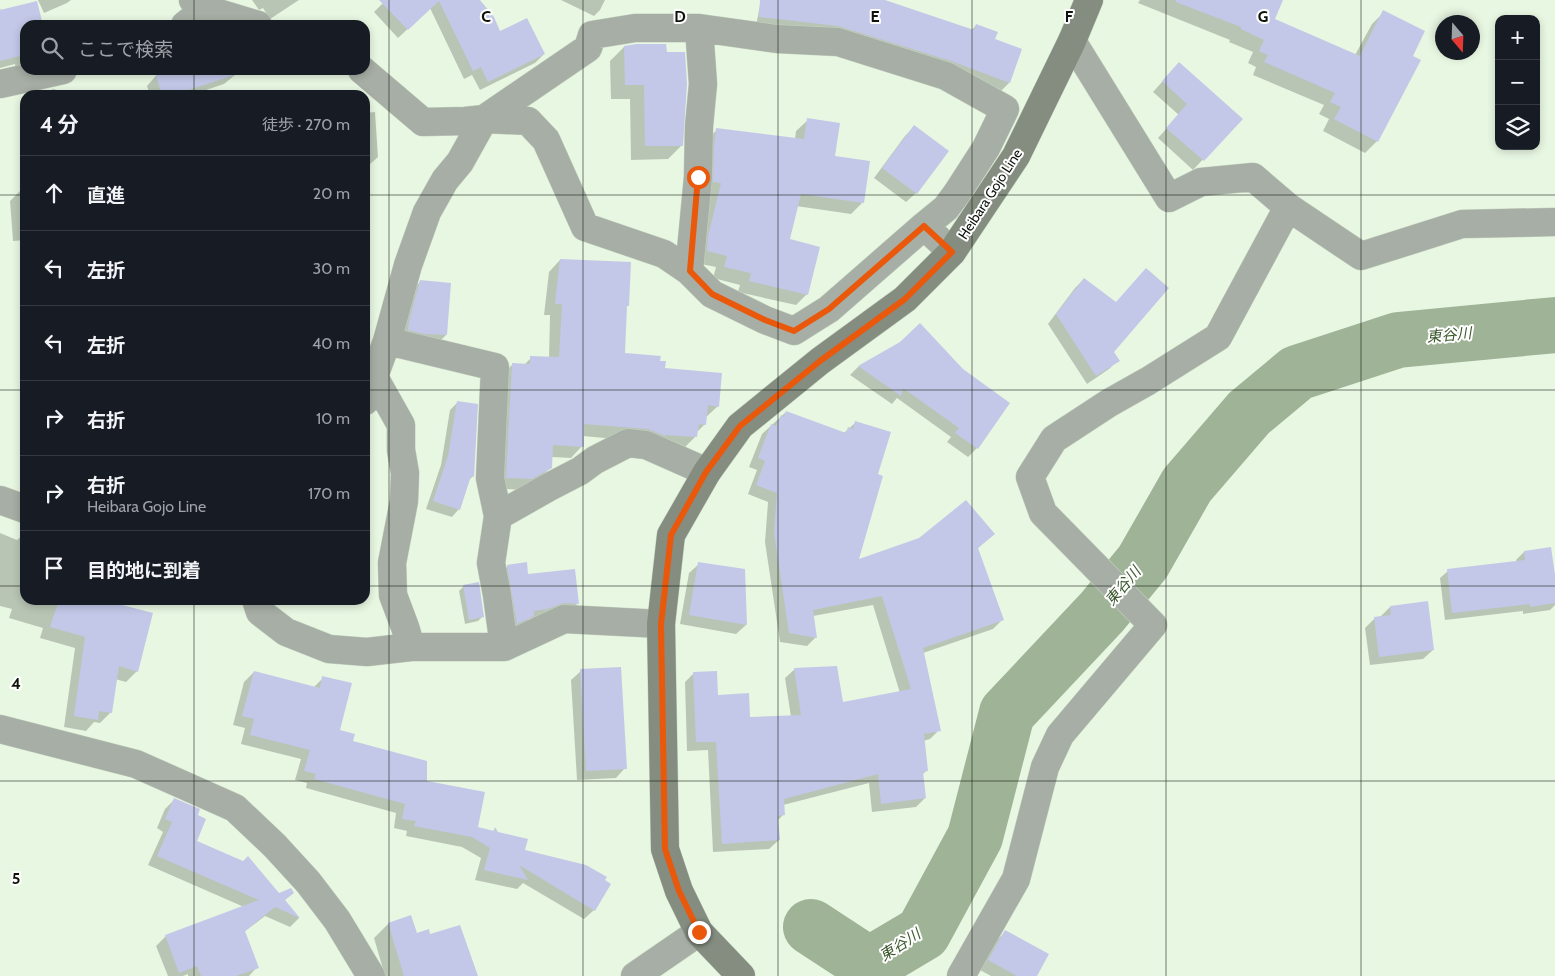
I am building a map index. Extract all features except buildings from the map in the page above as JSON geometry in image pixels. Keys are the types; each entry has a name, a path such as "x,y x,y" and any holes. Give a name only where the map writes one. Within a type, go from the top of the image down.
{"main road":[{"name":"Heibara Gojo Line","path":"741,976 699,932 679,891 665,849 661,624 671,535 706,472 740,426 820,361 905,299 952,252 1016,156 1072,41 1089,0"}],"street":[{"path":"194,11 235,20"},
{"path":"368,75 423,122 465,122 484,119 528,121 546,140 585,227 664,254 690,271 712,294 765,320 794,331 829,309 946,208 986,148 1005,109 946,76 838,42 777,39 699,28 635,28 592,35 588,48 484,119 460,162 445,180 427,212 408,265 387,341 370,389 401,426 404,501 392,562 393,595 411,647"},
{"path":"690,271 703,84 699,28"},
{"path":"1072,41 1169,198 1201,182 1253,177 1288,207 1361,256 1462,224 1555,222"},
{"path":"0,84 40,75"},
{"path":"961,976 1016,880 1045,767 1060,735 1153,625 1043,513 1030,477 1054,439 1109,403 1218,337 1288,207"},
{"path":"924,226 952,252"},
{"path":"387,341 495,367 490,478 498,516 491,562 504,647"},
{"path":"498,516 628,443 646,445 706,472"},
{"path":"0,500 20,508"},
{"path":"258,605 260,612 286,632 329,649 367,652 411,647 504,647 564,619 661,624"},
{"path":"0,729 136,764 235,808 276,846 308,882 337,920 371,976"},
{"path":"635,976 699,932"}],"waterway":[{"name":"東谷川","path":"811,927 869,965 923,933 975,837 1007,713 1102,612 1143,562 1187,485 1249,413 1297,373 1398,340 1555,325"}],"route":[{"path":"698,177 690,271 712,294 765,320 794,331 829,309 924,226 952,252 905,299 820,361 740,426 706,472 671,535 661,624 665,849 679,891 699,932"}]}
